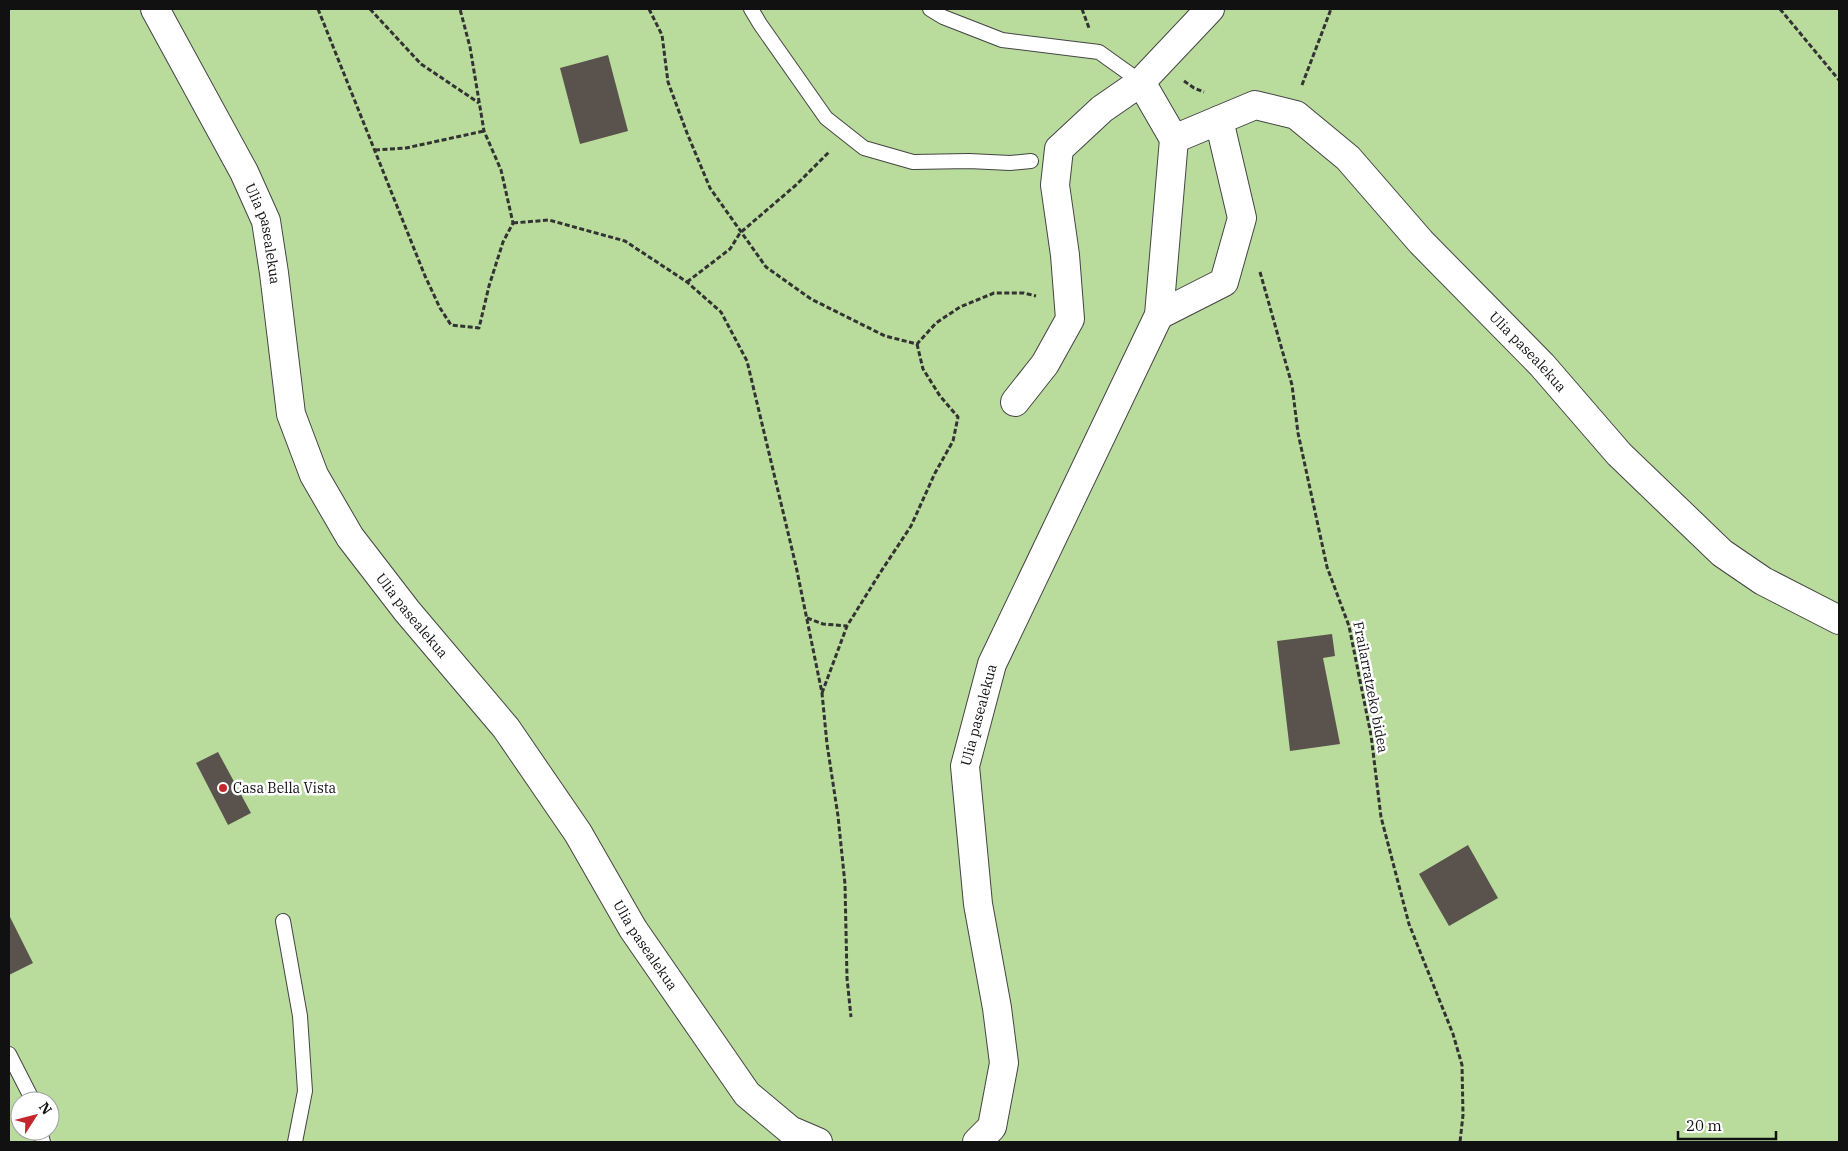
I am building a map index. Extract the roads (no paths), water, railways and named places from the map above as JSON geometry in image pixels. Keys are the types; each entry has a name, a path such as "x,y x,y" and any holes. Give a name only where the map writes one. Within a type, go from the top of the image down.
{"street":[{"name":"Ulia pasealekua","path":"155,9 244,172 266,221 291,414 314,475 350,537 408,611 506,728 578,833 633,929 747,1094 790,1130 818,1142"},
{"path":"1015,402 1045,364 1070,319 1065,255 1055,185 1059,149 1102,109 1141,82 1210,9"},
{"path":"1141,82 1174,139 1219,120 1242,218 1224,282 1159,315"},
{"name":"Ulia pasealekua","path":"1219,120 1255,105 1296,115 1348,158 1420,242 1542,366 1619,454 1722,553 1763,581 1839,620"},
{"name":"Ulia pasealekua","path":"977,1142 992,1127 1004,1063 997,1008 978,904 965,766 992,664 1159,315 1174,139"}],"lane":[{"path":"751,9 826,118 864,148 913,162 969,161 1010,163 1031,161"},
{"path":"930,9 1002,40 1099,52 1141,82"},
{"path":"283,921 300,1016 306,1091 295,1142"},
{"path":"9,1054 27,1091"}],"place":[{"name":"Casa Bella Vista","path":"223,788"}]}
